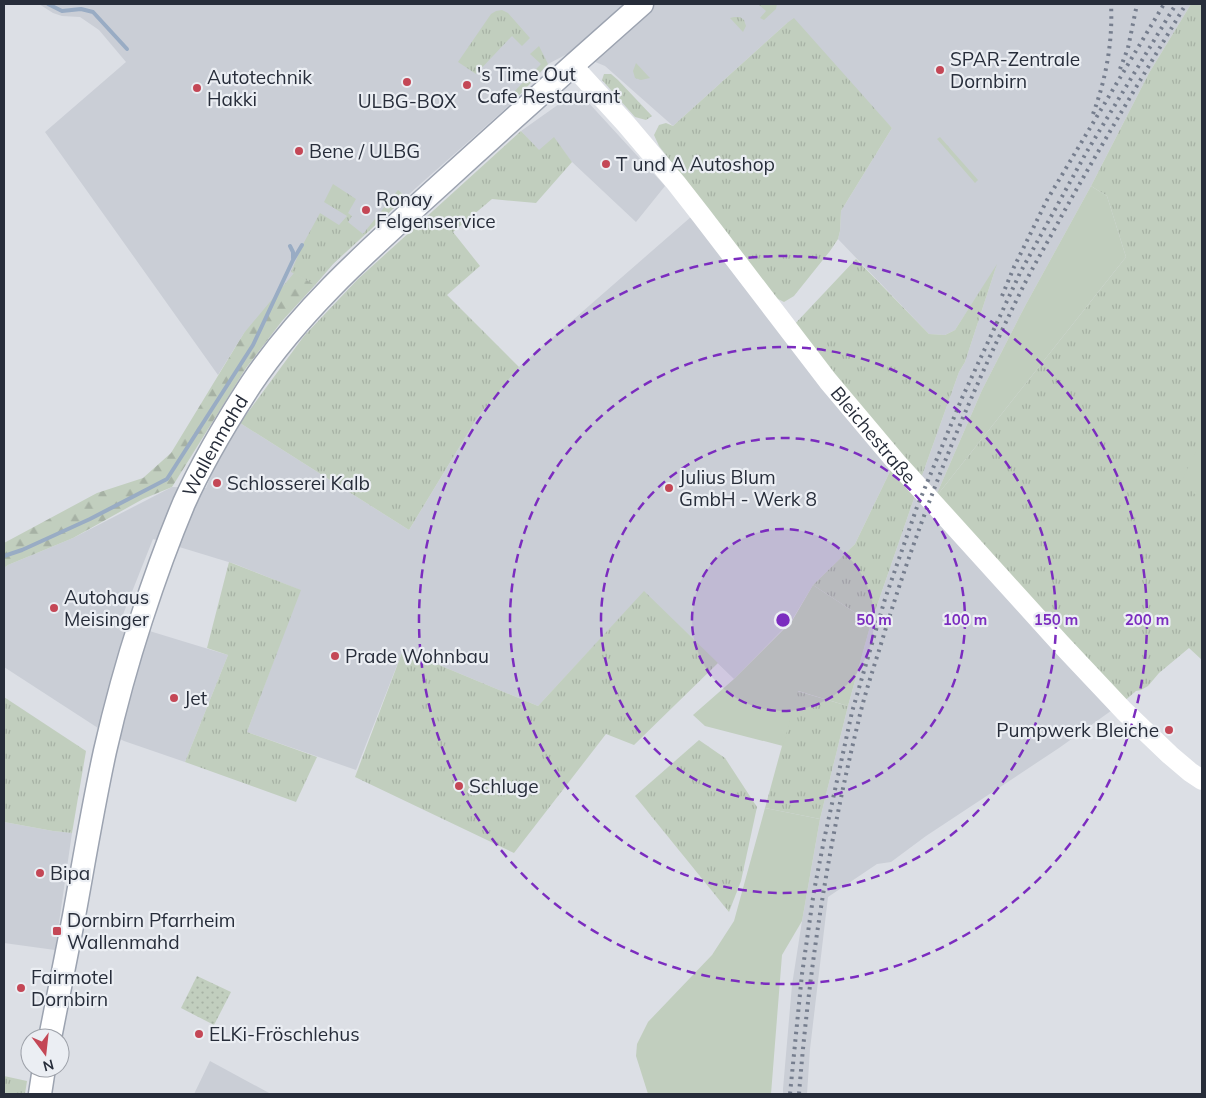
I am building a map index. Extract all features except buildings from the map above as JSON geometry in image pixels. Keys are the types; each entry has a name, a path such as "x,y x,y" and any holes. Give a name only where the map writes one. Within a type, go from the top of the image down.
{"main road":[{"name":"Wallenmahd","path":"52,1028 93,808 127,664 164,552 185,501 222,432 253,382 308,312 373,247 642,4"},
{"name":"Bleichestraße","path":"573,66 626,124 681,190 828,381 897,463 1124,711 1170,755 1202,780"},
{"path":"40,1094 42,1078"}],"shaded area":[{"path":"39,4 1191,4 1149,73 1091,186 1025,306 982,390 935,498 1122,703 1059,748 926,836 891,862 877,864 828,897 810,1049 807,1094 783,1094 783,1089 792,985 820,819 871,623 959,372 965,362 996,267 955,330 945,335 929,334 838,239 841,211 892,128 787,23 673,126 605,66 571,52 548,64 513,102 356,241 315,285 308,281 244,333 218,375 45,132 126,62 99,30 80,17 62,16 53,13"},
{"path":"576,92 586,100 665,186 636,222 571,161 554,138 539,151 521,131"},
{"path":"692,216 896,459 855,544 813,585 792,620 734,679 644,592 538,706 403,650 356,770 247,732 300,590 235,564 153,539 120,622 228,655 185,762 124,741 98,728 4,667 4,568 73,538 172,487 206,488 212,473 240,423 409,530 477,418 519,367"},
{"path":"4,822 72,833 55,950 4,943"},
{"path":"210,1061 271,1094 194,1094"}],"green space":[{"path":"758,4 777,4 776,9 764,20 760,18 766,11"},
{"path":"1191,4 1202,4 1202,660 1189,648 1159,673 1148,686 1136,691 1122,703 935,498 1126,257 1107,196 1091,186 1149,73"},
{"path":"502,10 508,13 530,38 522,46 512,36 476,74 458,62 491,14"},
{"path":"740,17 744,20 746,26 743,32 730,18"},
{"path":"794,18 892,128 841,211 838,239 794,296 784,302 776,298 659,146 654,135 659,125 666,123 673,126"},
{"path":"539,46 548,64 513,102 509,97 541,64 530,54"},
{"path":"636,63 650,78 641,80 635,78 633,71"},
{"path":"604,74 611,74 618,80 652,116 646,120 635,117 602,80"},
{"path":"521,131 539,150 554,137 572,162 536,203 492,199 453,232 480,266 447,295 519,367 477,418 409,530 240,423 304,336 358,279"},
{"path":"940,137 978,180 975,183 937,139"},
{"path":"333,184 356,199 348,213 352,216 348,222 363,234 398,190 406,197 333,264 315,285 291,272 302,246 320,213 339,225 347,216 324,202"},
{"path":"1091,186 1107,196 1126,257 935,498 982,390 1025,306"},
{"path":"856,259 929,334 945,335 955,330 997,264 965,362 959,372 871,623 813,585 855,544 896,459 792,327"},
{"path":"294,273 315,285 282,321 246,368 172,487 143,499 73,538 4,568 4,543 97,493 143,478 171,453 244,333"},
{"path":"1202,440 1202,505 1183,477"},
{"path":"229,562 301,590 247,732 317,757 296,802 185,762 228,655 207,648"},
{"path":"813,585 871,623 848,706 798,691 783,746 705,726 693,715 734,679 792,621"},
{"path":"644,591 718,663 634,745 606,734 514,853 355,777 403,650 538,706"},
{"path":"797,691 848,706 820,819 765,808"},
{"path":"4,697 86,751 72,833 4,822"},
{"path":"699,740 725,758 757,807 741,881 729,912 635,796"},
{"path":"765,808 820,819 802,921 782,955 771,1094 648,1094 636,1056 637,1044 648,1022 712,955 734,921"},
{"path":"197,976 231,992 214,1025 181,1008"},
{"path":"4,1076 27,1081 25,1094 4,1094"}],"waterway":[{"path":"48,4 62,11 81,9 93,12 127,49"},
{"path":"4,556 22,550 90,519 167,479 253,345 302,245"},
{"path":"290,246 293,258"}],"railway":[{"path":"1093,114 1108,60 1111,4"},
{"path":"1120,69 1128,48 1137,4"},
{"path":"1002,296 1047,200 1164,4"},
{"path":"790,1094 802,974 814,891 824,840 852,712 885,599 917,507 962,398 1020,273 1086,153 1176,4"},
{"path":"799,1094 814,954 829,861 847,769 863,703 896,597 928,504 965,413 1027,279 1092,163 1186,4"}],"place":[{"name":"SPAR-Zentrale Dornbirn","path":"940,70"},
{"name":"ULBG-BOX","path":"407,82"},
{"name":"'s Time Out Cafe Restaurant","path":"467,85"},
{"name":"Autotechnik Hakki","path":"197,88"},
{"name":"Bene / ULBG","path":"299,151"},
{"name":"T und A Autoshop","path":"606,164"},
{"name":"Ronay Felgenservice","path":"366,210"},
{"name":"Schlosserei Kalb","path":"217,483"},
{"name":"Julius Blum GmbH - Werk 8","path":"669,488"},
{"name":"Autohaus Meisinger","path":"54,608"},
{"name":"Prade Wohnbau","path":"335,656"},
{"name":"Jet","path":"174,698"},
{"name":"Pumpwerk Bleiche","path":"1169,730"},
{"name":"Schluge","path":"459,786"},
{"name":"Bipa","path":"40,873"},
{"name":"Dornbirn Pfarrheim Wallenmahd","path":"57,931"},
{"name":"Fairmotel Dornbirn","path":"21,988"},
{"name":"ELKi-Fröschlehus","path":"199,1034"}]}
